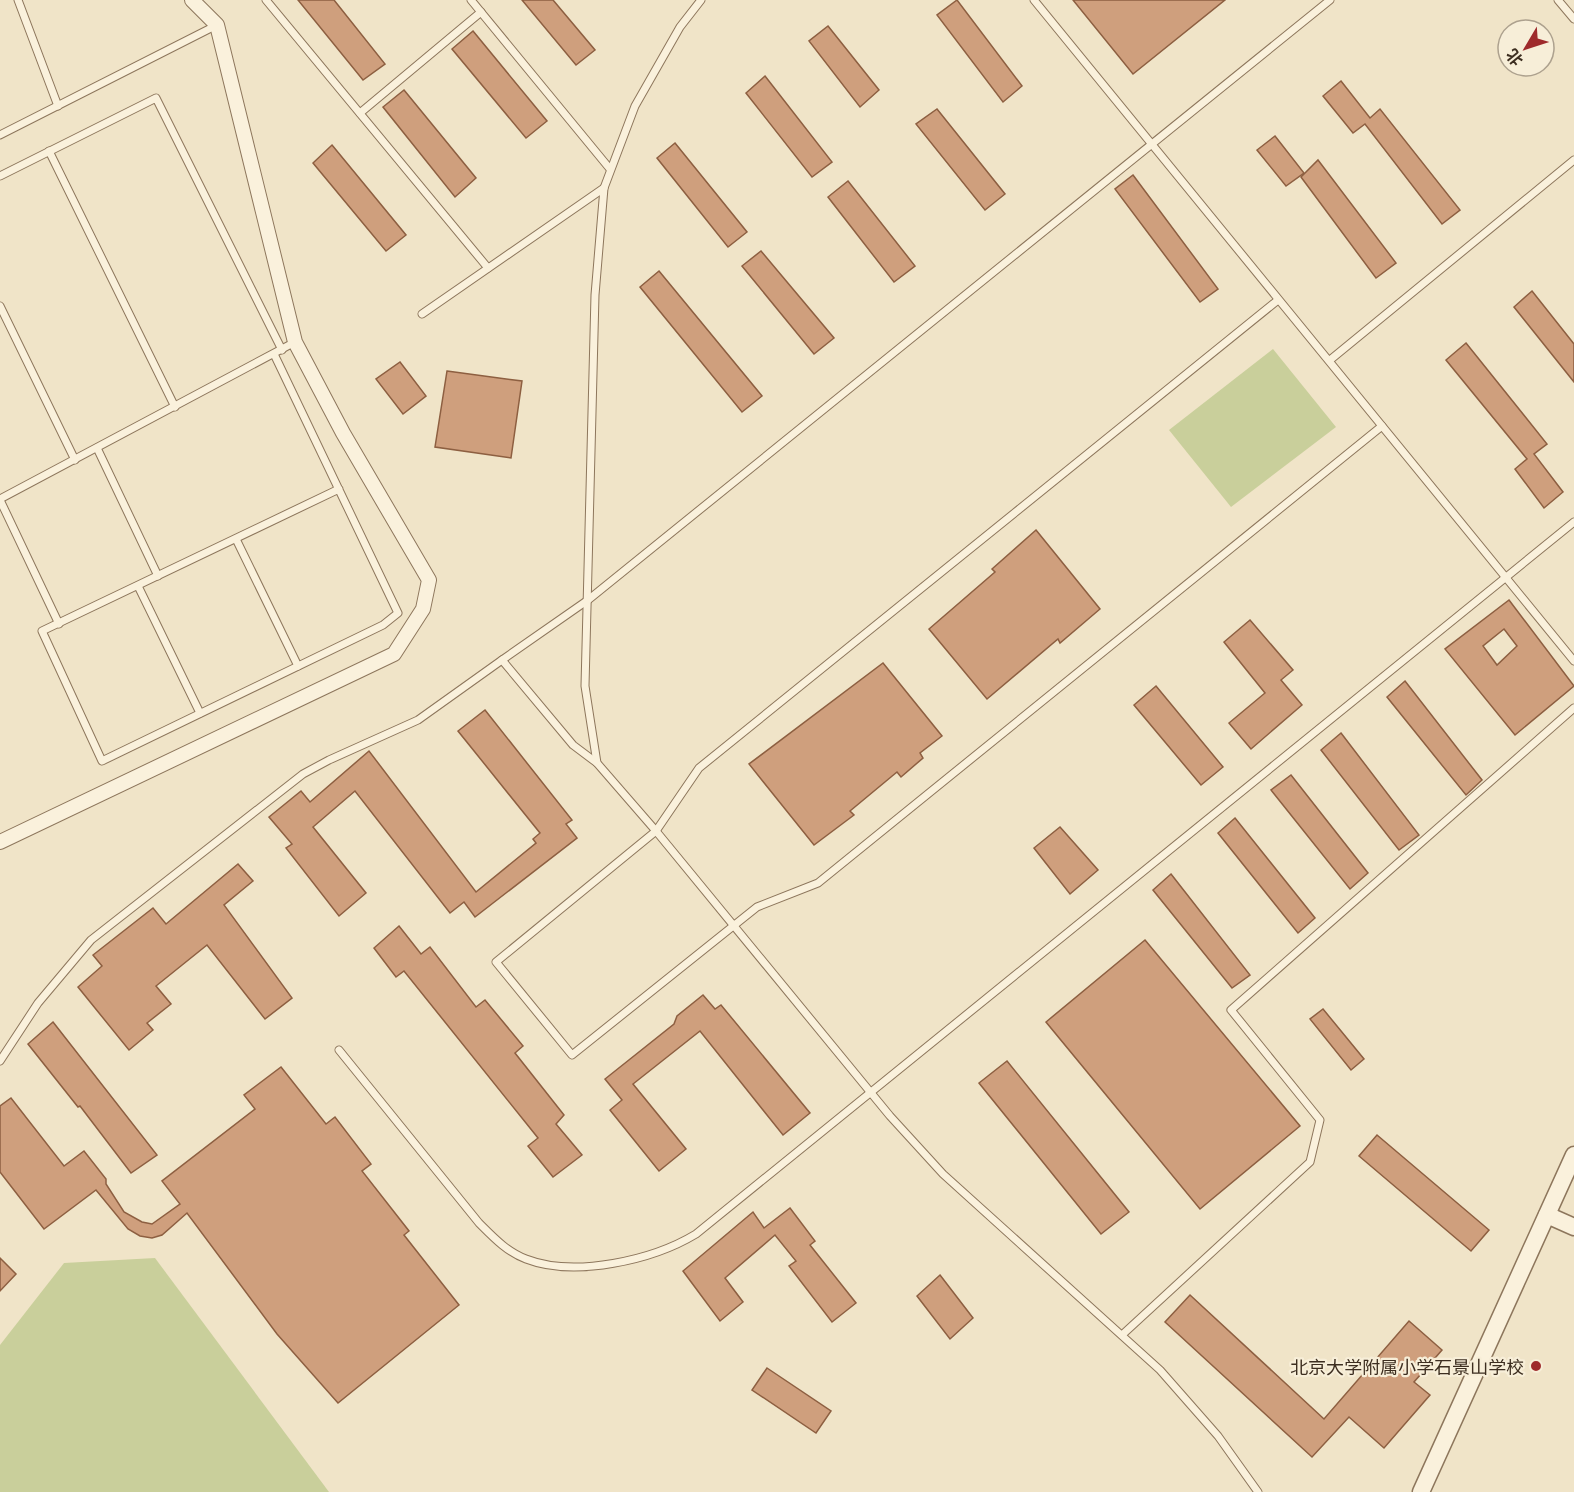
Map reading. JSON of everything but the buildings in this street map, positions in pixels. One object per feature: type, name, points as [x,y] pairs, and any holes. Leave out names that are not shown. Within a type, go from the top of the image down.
[{"type":"street","points":[[0,842],[394,654],[423,609],[429,580],[343,433],[295,342],[217,25],[192,0]]},
{"type":"street","points":[[1421,1492],[1574,1155]]},
{"type":"street","points":[[1547,1215],[1574,1227]]},
{"type":"lane","points":[[18,0],[57,106]]},
{"type":"lane","points":[[267,0],[488,268]]},
{"type":"lane","points":[[471,0],[610,169]]},
{"type":"lane","points":[[597,763],[585,686],[595,295],[604,188],[635,106],[680,27],[701,0]]},
{"type":"lane","points":[[1034,0],[1574,661]]},
{"type":"lane","points":[[0,1061],[38,1003],[91,940],[303,774],[418,720],[588,600],[1330,0]]},
{"type":"lane","points":[[1558,0],[1574,19]]},
{"type":"lane","points":[[360,113],[481,12]]},
{"type":"lane","points":[[0,135],[217,25]]},
{"type":"lane","points":[[0,176],[156,98],[282,350]]},
{"type":"lane","points":[[49,151],[175,408]]},
{"type":"lane","points":[[1330,360],[1574,160]]},
{"type":"lane","points":[[422,314],[604,188]]},
{"type":"lane","points":[[1278,300],[699,768],[656,831],[496,962],[572,1056],[757,907],[818,883],[1382,426]]},
{"type":"lane","points":[[0,306],[75,460]]},
{"type":"lane","points":[[59,624],[0,499],[175,408],[295,342]]},
{"type":"lane","points":[[274,354],[339,489],[398,613],[383,625],[102,761],[42,632],[339,489]]},
{"type":"lane","points":[[97,448],[158,576]]},
{"type":"lane","points":[[339,1050],[478,1223],[505,1248],[526,1260],[588,1266],[640,1258],[677,1246],[696,1234],[871,1094],[1574,522]]},
{"type":"lane","points":[[236,539],[298,666]]},
{"type":"lane","points":[[138,586],[200,713]]},
{"type":"lane","points":[[502,660],[573,745],[597,763],[656,831],[871,1094],[943,1174],[1160,1370],[1198,1413],[1257,1492]]},
{"type":"lane","points":[[1122,1335],[1310,1162],[1320,1120],[1231,1010],[1574,708]]},
{"type":"green space","points":[[1273,349],[1336,427],[1231,507],[1169,430]]},
{"type":"green space","points":[[155,1258],[329,1492],[0,1492],[0,1345],[64,1263]]},
{"type":"place","name":"北京大学附属小学石景山学校","points":[[1536,1366]]}]
